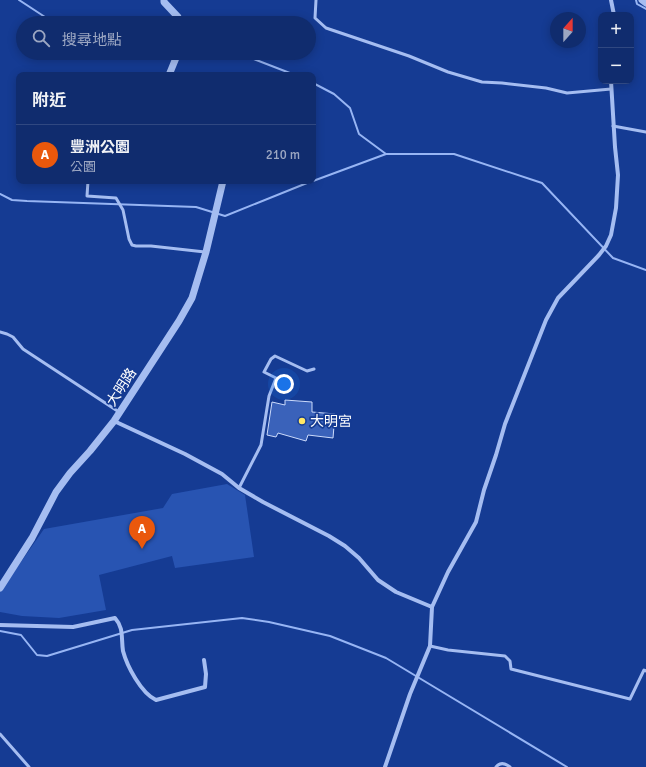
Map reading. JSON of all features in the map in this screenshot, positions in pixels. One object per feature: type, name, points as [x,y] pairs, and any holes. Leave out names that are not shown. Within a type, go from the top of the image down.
[{"type":"street","points":[[164,0],[164,2],[177,16]]},
{"type":"street","points":[[611,0],[613,12]]},
{"type":"street","points":[[642,0],[646,3]]},
{"type":"street","points":[[170,72],[175,60]]},
{"type":"street","points":[[385,767],[410,694],[430,646],[432,607],[448,572],[476,522],[484,490],[512,404],[546,320],[558,298],[599,255],[608,241],[616,208],[618,175],[613,126],[611,84]]},
{"type":"street","name":"大明路","points":[[0,588],[32,538],[56,492],[114,421],[192,298],[206,252],[222,184]]},
{"type":"street","points":[[114,421],[185,454],[222,474],[238,488],[262,502],[337,540],[360,558],[378,580],[396,592],[432,607]]},
{"type":"street","points":[[0,625],[73,627],[115,618],[123,636],[123,649],[127,661],[141,687],[151,698],[156,700],[205,687],[206,674],[204,660]]},
{"type":"lane","points":[[315,16],[316,0]]},
{"type":"lane","points":[[316,19],[326,28],[475,81],[487,83],[502,82],[546,88],[567,93],[611,89]]},
{"type":"lane","points":[[613,126],[646,132]]},
{"type":"lane","points":[[88,184],[87,196],[116,198],[123,210],[129,239],[132,245],[206,252]]},
{"type":"lane","points":[[0,332],[11,335],[23,349],[119,412]]},
{"type":"lane","points":[[238,488],[261,445],[269,396],[276,378],[264,372],[271,359],[275,356],[307,371],[314,369]]},
{"type":"lane","points":[[430,646],[448,650],[505,656],[510,661],[510,669],[630,698],[644,670],[646,670]]},
{"type":"lane","points":[[0,734],[29,767]]},
{"type":"lane","points":[[496,767],[501,764],[506,764],[510,767]]},
{"type":"shaded area","points":[[227,484],[245,495],[254,557],[175,568],[172,556],[99,575],[106,610],[59,618],[22,616],[0,612],[0,592],[44,529],[163,508],[172,494]]},
{"type":"building","name":"大明宮","points":[[285,400],[312,402],[312,412],[335,414],[333,438],[308,435],[306,441],[278,433],[276,437],[267,435],[272,402],[285,405]]},
{"type":"waterway","points":[[19,0],[43,16]]},
{"type":"waterway","points":[[636,0],[637,4],[646,9]]},
{"type":"waterway","points":[[256,60],[287,72]]},
{"type":"waterway","points":[[316,85],[334,94],[350,108],[359,134],[386,154],[454,154],[542,183],[613,258],[646,270]]},
{"type":"waterway","points":[[316,180],[386,154]]},
{"type":"waterway","points":[[0,194],[12,200],[27,201],[196,207],[225,216],[305,184]]},
{"type":"waterway","points":[[0,631],[21,635],[37,655],[47,656],[132,630],[242,618],[269,622],[330,636],[386,658],[567,767]]},
{"type":"place","name":"大明宮","points":[[302,421]]},
{"type":"place","name":"豐洲公園","points":[[142,549]]}]
